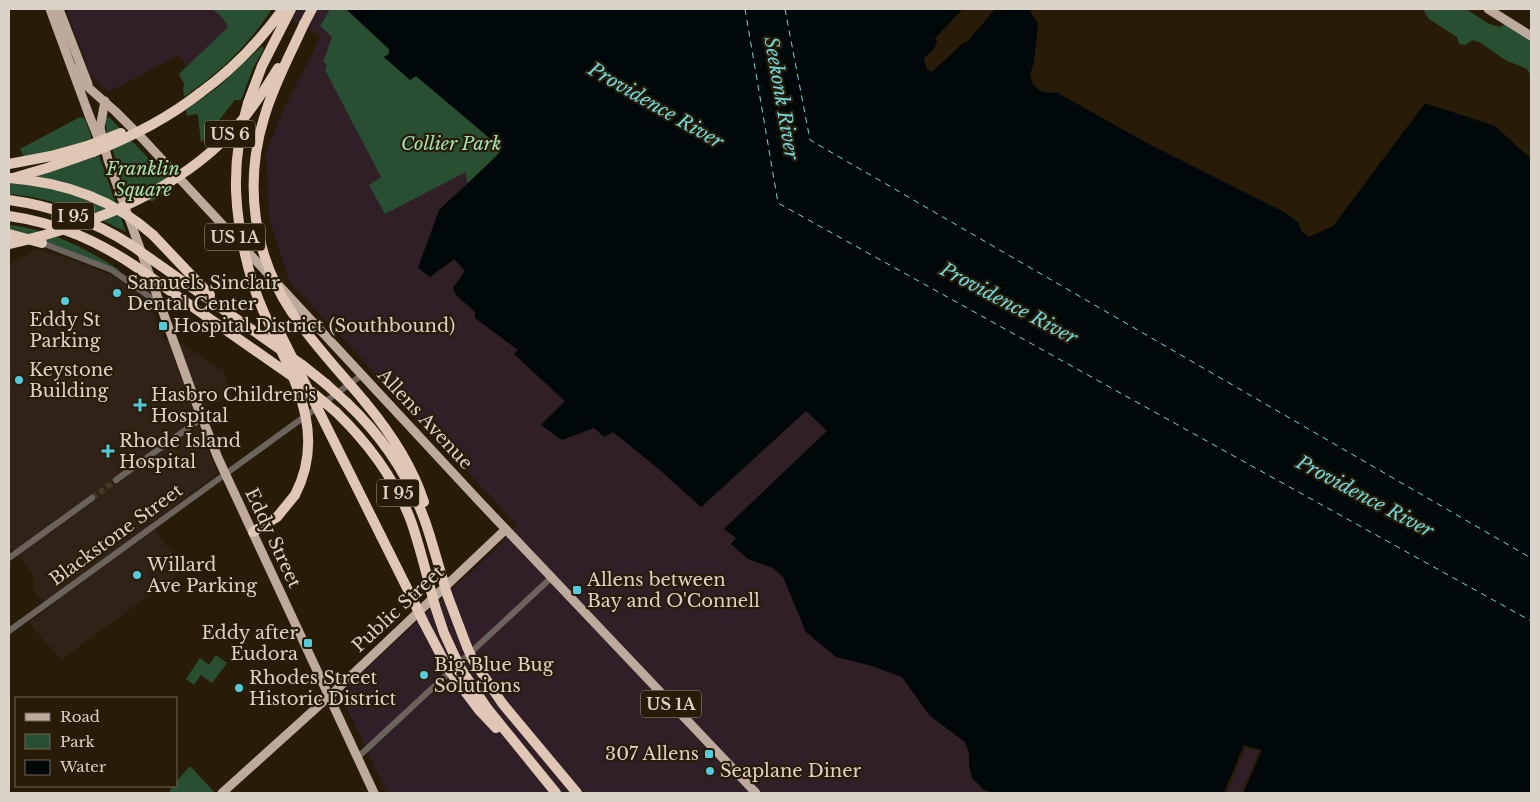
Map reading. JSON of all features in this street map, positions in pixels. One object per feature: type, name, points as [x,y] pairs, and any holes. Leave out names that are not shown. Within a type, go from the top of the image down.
[{"type":"highway","points":[[312,9],[270,100],[259,136],[253,184],[256,222],[266,260],[286,303],[302,327],[390,435],[415,479],[425,507],[432,542]]},
{"type":"highway","points":[[252,532],[277,517],[295,495],[308,459],[309,437],[307,417],[301,398],[260,304],[249,269],[240,232],[235,185],[238,144],[248,103],[286,11]]},
{"type":"highway","name":"US 6","points":[[9,178],[48,168],[91,148],[154,124],[178,110],[238,61],[286,11]]},
{"type":"highway","name":"US 6","points":[[9,244],[58,231],[112,211],[163,186],[195,164],[224,139],[250,111],[267,87],[304,24]]},
{"type":"highway","points":[[9,164],[91,148]]},
{"type":"highway","points":[[9,178],[57,185],[90,195],[123,212],[153,235],[225,310]]},
{"type":"highway","name":"I 95","points":[[9,200],[72,215],[99,227],[131,245],[301,364],[348,403],[376,435],[398,466],[417,501],[466,648],[473,660],[499,698],[577,793]]},
{"type":"highway","name":"I 95","points":[[9,216],[72,232],[109,249],[312,392],[336,412],[371,450],[395,488],[414,532],[435,606],[444,633],[456,659],[458,673],[556,793]]},
{"type":"highway","points":[[9,234],[42,243]]},
{"type":"highway","points":[[249,269],[423,620],[448,667],[458,673]]},
{"type":"main road","name":"Eddy Street","points":[[50,9],[93,126],[105,151],[202,418],[252,532],[374,793]]},
{"type":"main road","name":"US 1A","points":[[59,9],[85,78],[92,90]]},
{"type":"main road","points":[[1488,9],[1531,36]]},
{"type":"main road","name":"Allens Avenue","points":[[71,66],[78,77],[105,101],[205,205],[506,529],[756,793]]},
{"type":"main road","name":"Eddy Street","points":[[105,101],[100,128],[105,151]]},
{"type":"main road","name":"Public Street","points":[[222,793],[328,697],[506,529]]},
{"type":"street","points":[[42,243],[112,270],[160,304]]},
{"type":"street","name":"Blackstone Street","points":[[9,631],[362,375]]},
{"type":"street","points":[[116,480],[202,418]]},
{"type":"street","points":[[9,558],[92,498]]},
{"type":"street","points":[[358,758],[552,577]]},
{"type":"shaded area","points":[[66,9],[212,9],[222,17],[228,27],[189,65],[186,66],[179,55],[108,92],[90,74]]},
{"type":"shaded area","points":[[272,9],[330,9],[320,26],[332,37],[327,64],[423,152],[385,214],[466,171],[467,184],[439,210],[430,277],[455,259],[465,271],[453,288],[456,295],[475,312],[475,318],[518,350],[514,354],[565,402],[541,424],[562,440],[594,428],[613,432],[660,470],[701,507],[806,411],[828,430],[724,529],[736,538],[748,559],[773,568],[783,577],[806,632],[873,666],[902,677],[930,716],[965,741],[969,752],[969,765],[984,790],[996,793],[387,793],[340,693],[501,544],[517,525],[289,281],[269,218],[266,152],[285,107],[321,36]]},
{"type":"shaded area","name":"Rhode Island Hospital","points":[[38,249],[111,275],[149,299],[163,339],[182,343],[224,371],[232,397],[192,412],[218,473],[151,524],[184,570],[61,660],[29,623],[47,609],[34,591],[33,575],[13,548],[9,551],[9,264]]},
{"type":"shaded area","points":[[1244,745],[1262,750],[1243,793],[1224,793]]},
{"type":"green space","points":[[212,9],[272,9],[263,23],[233,58],[184,97],[183,87],[185,86],[179,74],[228,27],[222,17]]},
{"type":"green space","name":"Collier Park","points":[[330,9],[346,9],[389,49],[389,54],[384,57],[410,79],[416,76],[495,143],[499,143],[501,151],[467,184],[466,172],[385,214],[369,185],[381,177],[325,70],[327,64],[323,62],[332,37],[320,26]]},
{"type":"green space","points":[[1423,9],[1466,9],[1489,24],[1500,27],[1508,22],[1531,37],[1531,76],[1527,69],[1505,60],[1481,43],[1473,40],[1465,45],[1459,44],[1457,37],[1429,19]]},
{"type":"green space","points":[[262,46],[264,49],[253,68],[241,100],[235,100],[201,143],[198,115],[187,116],[186,110],[218,87]]},
{"type":"green space","points":[[80,117],[85,119],[92,139],[24,157],[20,149]]},
{"type":"green space","name":"Franklin Square","points":[[109,117],[173,184],[153,201],[128,199],[106,129],[106,118]]},
{"type":"green space","points":[[99,156],[126,232],[69,207],[40,199],[9,194],[9,183]]},
{"type":"green space","points":[[9,225],[39,231],[67,241],[121,271],[59,247],[9,232]]},
{"type":"green space","points":[[216,655],[227,663],[212,683],[201,675],[194,685],[186,679],[200,658],[209,665]]},
{"type":"green space","points":[[190,766],[215,793],[171,793],[169,791],[172,787],[178,787],[178,780]]},
{"type":"water","points":[[346,9],[963,9],[935,38],[937,41],[934,49],[924,58],[927,70],[932,72],[963,43],[968,41],[995,9],[1029,9],[1038,24],[1034,62],[1030,75],[1033,85],[1042,92],[1058,93],[1145,142],[1284,212],[1298,222],[1302,232],[1309,237],[1333,226],[1425,103],[1495,126],[1531,159],[1531,793],[1243,793],[1262,750],[1244,746],[1224,793],[996,793],[984,790],[972,778],[969,752],[965,742],[930,716],[902,677],[872,666],[836,657],[806,632],[783,577],[773,568],[748,559],[731,544],[736,538],[724,529],[827,431],[806,411],[701,507],[660,470],[613,432],[604,437],[594,428],[562,440],[541,425],[565,401],[514,354],[518,350],[475,318],[475,312],[456,295],[453,288],[465,271],[454,259],[430,277],[418,268],[439,210],[497,156],[501,150],[499,143],[496,143],[416,76],[410,80],[384,57],[389,54],[389,49]]},
{"type":"pier","points":[[1244,745],[1262,750],[1243,793],[1241,793],[1259,751],[1245,748],[1227,793],[1224,793]]},
{"type":"ferry route","points":[[745,9],[778,203],[1531,621]]},
{"type":"ferry route","points":[[785,9],[810,140],[1531,558]]},
{"type":"tunnel","points":[[92,498],[116,480]]},
{"type":"place","name":"Samuels Sinclair Dental Center","points":[[117,293]]},
{"type":"place","name":"Eddy St Parking","points":[[65,301]]},
{"type":"place","name":"Hospital District (Southbound)","points":[[163,326]]},
{"type":"place","name":"Keystone Building","points":[[19,380]]},
{"type":"place","name":"Hasbro Children's Hospital","points":[[140,405]]},
{"type":"place","name":"Rhode Island Hospital","points":[[108,451]]},
{"type":"place","name":"Willard Ave Parking","points":[[137,575]]},
{"type":"place","name":"Allens between Bay and O'Connell","points":[[577,590]]},
{"type":"place","name":"Eddy after Eudora","points":[[308,643]]},
{"type":"place","name":"Big Blue Bug Solutions","points":[[424,675]]},
{"type":"place","name":"Rhodes Street Historic District","points":[[239,688]]},
{"type":"place","name":"307 Allens","points":[[709,754]]},
{"type":"place","name":"Seaplane Diner","points":[[710,771]]},
{"type":"water label","name":"Seekonk River","points":[[782,98]]},
{"type":"water label","name":"Providence River","points":[[656,105]]},
{"type":"water label","name":"Providence River","points":[[1009,303]]},
{"type":"water label","name":"Providence River","points":[[1365,496]]}]
